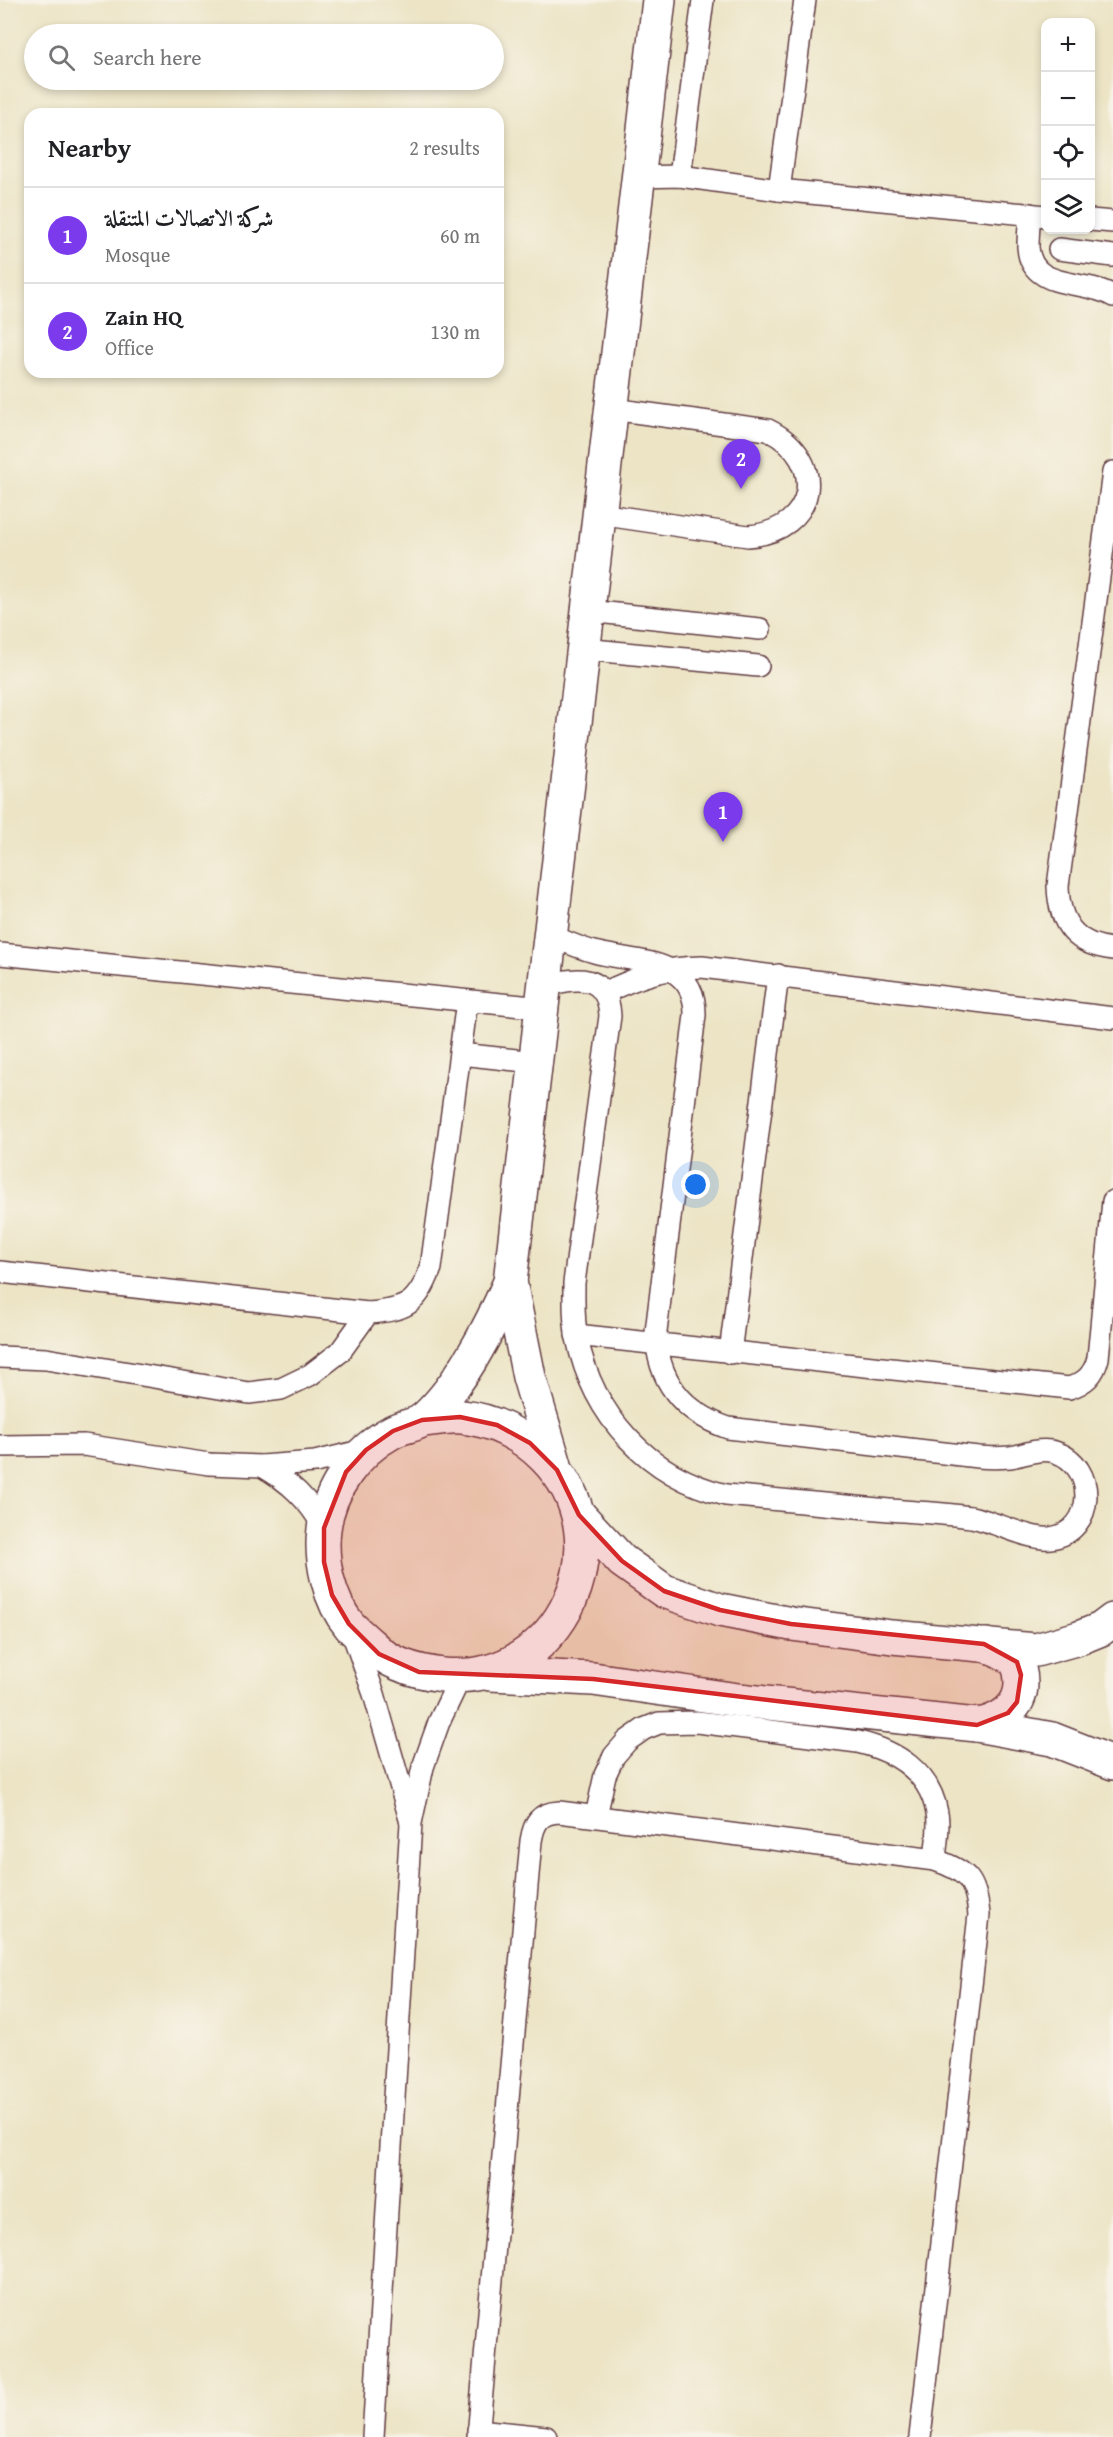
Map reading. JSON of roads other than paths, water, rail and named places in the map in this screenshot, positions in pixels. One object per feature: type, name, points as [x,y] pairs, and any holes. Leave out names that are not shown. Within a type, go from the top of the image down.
[{"type":"street","points":[[557,1470],[529,1377],[510,1282],[659,0]]},
{"type":"street","points":[[422,1420],[458,1378],[473,1355],[510,1282]]},
{"type":"street","points":[[472,1675],[515,1661],[543,1641],[564,1614],[578,1583],[583,1549],[579,1515],[570,1491],[557,1470],[530,1443],[497,1425],[460,1417],[422,1420],[393,1431],[366,1450],[346,1472],[332,1499],[324,1528],[324,1562],[332,1594],[349,1624],[379,1654],[419,1672],[472,1675],[593,1679],[780,1718],[977,1725],[1052,1739],[1113,1763]]},
{"type":"street","points":[[579,1515],[622,1561],[664,1591],[720,1610],[791,1624],[892,1637],[1036,1650],[1079,1638],[1101,1629],[1113,1620]]},
{"type":"street","points":[[977,1725],[996,1720],[1008,1713],[1017,1702],[1021,1689],[1021,1675],[1017,1662],[1007,1654],[984,1644]]},
{"type":"lane","points":[[680,176],[703,0]]},
{"type":"lane","points":[[779,190],[805,0]]},
{"type":"lane","points":[[638,177],[680,176],[779,190],[1038,215],[1029,254],[1038,271],[1054,281],[1095,287],[1113,296]]},
{"type":"lane","points":[[1095,220],[1113,222]]},
{"type":"lane","points":[[1059,249],[1113,256]]},
{"type":"lane","points":[[599,514],[748,536],[766,534],[782,528],[795,516],[804,501],[807,483],[805,466],[797,450],[784,438],[768,430],[612,409]]},
{"type":"lane","points":[[1113,472],[1058,886],[1063,918],[1072,931],[1092,944],[1113,949]]},
{"type":"lane","points":[[588,610],[760,629]]},
{"type":"lane","points":[[583,649],[758,666]]},
{"type":"lane","points":[[550,935],[599,953],[669,968],[718,968],[1113,1018]]},
{"type":"lane","points":[[0,954],[467,1001],[543,997],[573,978],[596,985],[610,1004],[610,1016],[574,1283],[576,1335],[591,1384],[618,1428],[656,1464],[678,1478],[701,1489],[726,1495],[969,1517],[1051,1538],[1065,1532],[1076,1523],[1084,1510],[1085,1481],[1078,1468],[1067,1458],[1053,1451],[1038,1451],[1008,1457],[978,1457],[728,1428],[697,1414],[673,1391],[659,1360],[656,1344],[657,1319],[695,1004],[687,983],[669,968]]},
{"type":"lane","points":[[604,993],[636,978],[669,968]]},
{"type":"lane","points":[[730,1353],[778,975]]},
{"type":"lane","points":[[0,1272],[368,1313],[396,1311],[412,1301],[424,1287],[431,1268],[467,1001]]},
{"type":"lane","points":[[460,1054],[535,1062]]},
{"type":"lane","points":[[576,1335],[1060,1387],[1077,1385],[1092,1375],[1098,1358],[1113,1201]]},
{"type":"lane","points":[[0,1357],[46,1359],[249,1393],[282,1389],[310,1375],[340,1352],[368,1313]]},
{"type":"lane","points":[[0,1446],[84,1445],[209,1464],[262,1466],[315,1462],[366,1450]]},
{"type":"lane","points":[[262,1466],[282,1477],[299,1492],[314,1509],[324,1528]]},
{"type":"lane","points":[[349,1624],[374,1694],[411,1823]]},
{"type":"lane","points":[[373,2437],[411,1823],[423,1767],[439,1722],[472,1675]]},
{"type":"lane","points":[[596,1816],[605,1775],[614,1756],[627,1740],[644,1729],[659,1723],[677,1721],[780,1718],[879,1747],[898,1755],[912,1767],[924,1780],[933,1797],[938,1815],[935,1860]]},
{"type":"lane","points":[[546,2437],[478,2433],[533,1830],[538,1818],[547,1812],[596,1816],[935,1860],[956,1867],[971,1881],[978,1896],[979,1915],[920,2437]]},
{"type":"place","name":"Zain HQ","points":[[741,489]]},
{"type":"place","name":"شركة الاتصالات المتنقلة","points":[[723,842]]}]
